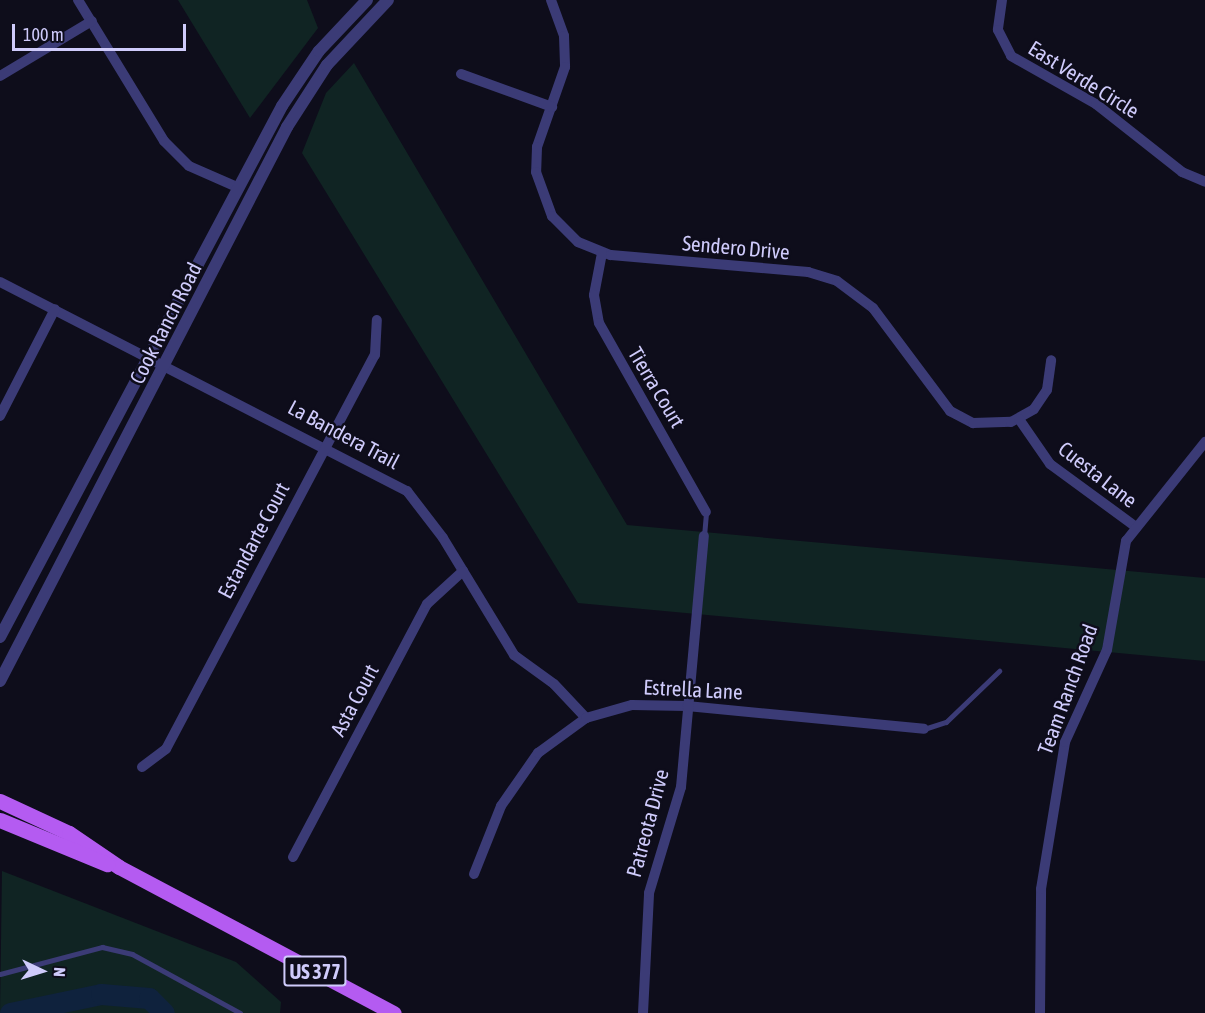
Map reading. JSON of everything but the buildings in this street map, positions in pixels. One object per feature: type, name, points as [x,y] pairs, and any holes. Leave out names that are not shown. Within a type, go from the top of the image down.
[{"type":"main road","name":"US 377","points":[[0,801],[69,833],[119,867],[394,1013]]},
{"type":"main road","name":"US 377","points":[[0,820],[79,857],[119,867]]},
{"type":"street","points":[[78,0],[164,141],[189,166],[237,187]]},
{"type":"street","name":"Cook Ranch Road","points":[[0,637],[146,353],[296,84],[367,0]]},
{"type":"street","name":"Cook Ranch Road","points":[[0,681],[297,109],[337,53],[388,0]]},
{"type":"street","name":"Sendero Drive","points":[[551,0],[562,27],[566,57],[537,147],[542,198],[564,230],[602,254],[808,272],[837,281],[873,308],[950,411],[981,424],[1019,419]]},
{"type":"street","name":"East Verde Circle","points":[[1002,0],[998,22],[1003,48],[1030,71],[1096,104],[1182,172],[1205,182]]},
{"type":"street","points":[[0,76],[92,21]]},
{"type":"street","points":[[461,74],[552,106]]},
{"type":"street","name":"Tierra Court","points":[[602,254],[594,295],[599,323],[706,512]]},
{"type":"street","name":"La Bandera Trail","points":[[0,282],[146,353],[325,445],[407,491],[463,571],[514,655],[554,684],[586,718]]},
{"type":"street","points":[[0,416],[55,309]]},
{"type":"street","name":"Estandarte Court","points":[[142,766],[166,749],[325,445],[375,355],[377,320]]},
{"type":"street","points":[[1019,419],[1044,398],[1051,360]]},
{"type":"street","name":"Cuesta Lane","points":[[1019,419],[1058,472],[1136,527]]},
{"type":"street","name":"Team Ranch Road","points":[[1040,1013],[1046,846],[1065,742],[1099,671],[1111,628],[1119,561],[1136,527],[1205,442]]},
{"type":"street","name":"Patreota Drive","points":[[643,1013],[650,881],[678,798],[704,536]]},
{"type":"street","name":"Asta Court","points":[[293,857],[427,604],[463,571]]},
{"type":"street","name":"Estrella Lane","points":[[474,874],[501,806],[538,753],[586,718],[632,705],[687,706],[924,729]]},
{"type":"lane","name":"Tierra Court","points":[[704,536],[706,512]]},
{"type":"lane","points":[[924,729],[946,722],[999,671]]},
{"type":"lane","points":[[0,974],[102,947],[132,954],[240,1013]]},
{"type":"green space","points":[[178,0],[307,0],[318,28],[250,118]]},
{"type":"green space","points":[[354,63],[627,525],[1205,578],[1205,661],[578,603],[302,153],[326,93]]},
{"type":"green space","points":[[2,871],[236,962],[281,1002],[280,1013],[0,1013]]},
{"type":"waterway","points":[[10,1013],[101,994],[149,998],[164,1013]]}]
